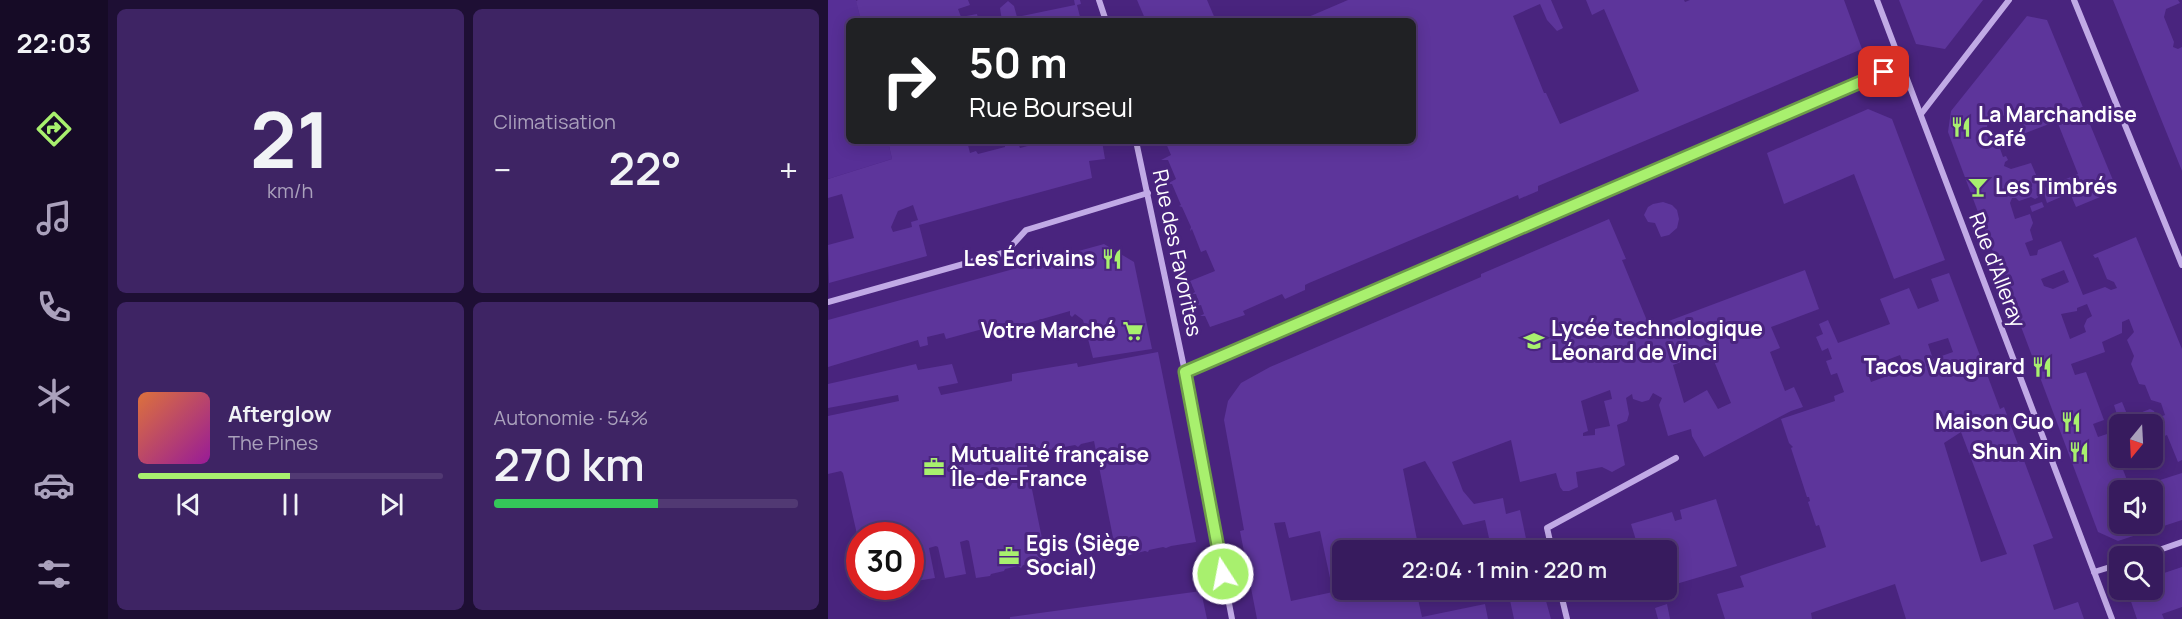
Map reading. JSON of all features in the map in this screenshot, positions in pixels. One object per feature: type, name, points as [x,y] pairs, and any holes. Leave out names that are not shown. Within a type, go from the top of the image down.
[{"type":"street","points":[[1099,0],[1105,18]]},
{"type":"street","name":"Rue d'Alleray","points":[[1877,0],[2112,619]]},
{"type":"street","points":[[1921,114],[2009,0]]},
{"type":"street","points":[[2074,0],[2182,265]]},
{"type":"street","name":"Rue des Favorites","points":[[1137,144],[1185,372],[1232,619]]},
{"type":"street","points":[[828,302],[1006,252],[1026,230],[1148,193]]},
{"type":"street","points":[[1550,540],[1547,528],[1676,458]]},
{"type":"street","points":[[2163,549],[2182,542]]},
{"type":"street","points":[[2094,572],[2109,567]]},
{"type":"street","points":[[1562,600],[1567,619]]},
{"type":"lane","points":[[1185,372],[1902,64]]},
{"type":"shaded area","points":[[828,0],[856,0],[860,18],[846,18],[846,144],[889,144],[892,159],[828,179]]},
{"type":"building","points":[[968,0],[970,5],[958,9],[961,17],[977,14],[978,18],[860,18],[856,1]]},
{"type":"building","points":[[1074,0],[1080,0],[1081,4],[1077,5],[1080,18],[1002,18],[1000,8],[1008,1],[1014,6],[1017,17],[1075,5]]},
{"type":"building","points":[[1137,0],[1207,0],[1215,18],[1145,18]]},
{"type":"building","points":[[1348,0],[1551,0],[1563,28],[1557,31],[1547,20],[1540,4],[1513,16],[1544,93],[1560,124],[1639,91],[1604,9],[1592,15],[1586,0],[1684,0],[1685,2],[1690,0],[1844,0],[1862,49],[1538,186],[1538,191],[1519,199],[1518,195],[1309,283],[1305,285],[1305,290],[1285,299],[1282,294],[1243,311],[1245,315],[1210,327],[1205,316],[1200,316],[1204,314],[1201,305],[1195,306],[1199,303],[1196,294],[1192,294],[1195,292],[1190,281],[1215,271],[1206,250],[1201,252],[1192,229],[1190,231],[1191,227],[1182,207],[1179,206],[1181,205],[1172,184],[1167,184],[1176,179],[1168,160],[1161,160],[1171,155],[1166,144],[1416,144],[1416,18],[1306,18]]},
{"type":"building","points":[[1899,0],[1983,0],[1945,49],[1916,44]]},
{"type":"building","points":[[2113,0],[2178,0],[2180,3],[2166,9],[2164,17],[2174,42],[2173,47],[2178,49],[2182,47],[2182,171]]},
{"type":"building","points":[[2027,16],[2047,20],[2117,190],[2076,207],[2070,193],[2047,203],[2044,194],[2035,199],[2031,197],[2019,201],[2012,198],[2010,203],[2015,219],[2030,214],[2033,223],[2030,230],[2033,240],[2025,243],[2030,256],[2037,255],[2038,250],[2061,241],[2083,295],[2105,287],[2111,290],[2117,288],[2114,282],[2107,279],[2098,257],[2095,258],[2093,255],[2136,237],[2182,349],[2182,460],[2178,462],[2167,435],[2163,437],[2163,416],[2165,415],[2161,403],[2151,400],[2145,385],[2139,384],[2131,364],[2134,356],[2127,340],[2134,332],[2129,319],[2122,322],[2122,333],[2102,342],[2105,352],[2071,364],[2075,375],[2086,372],[2104,420],[2093,424],[2098,437],[2107,434],[2109,431],[2109,468],[2122,468],[2127,480],[2109,480],[2109,534],[2139,534],[2118,541],[2098,532],[1948,132],[1951,111]],"holes":[[[2014,112],[2023,134],[2057,121],[2078,174],[2042,189],[2031,163],[2011,169],[2004,166],[2008,160],[2006,156],[2003,157],[1997,140],[1987,127],[1988,121]],[[2064,270],[2069,282],[2053,289],[2044,286],[2041,279]],[[2087,304],[2092,316],[2087,319],[2084,326],[2086,332],[2070,339],[2061,314],[2077,311],[2077,308]]]},
{"type":"building","points":[[1868,109],[1892,119],[1945,260],[1894,279],[1854,174],[1784,204],[1767,153]]},
{"type":"building","points":[[889,144],[968,144],[970,153],[976,151],[978,154],[1005,147],[1005,144],[1018,144],[1020,148],[1035,144],[1102,144],[1105,159],[1089,161],[1092,178],[919,225],[927,256],[829,283],[828,245],[854,238],[842,194],[828,198],[828,179],[892,159]],"holes":[[[913,205],[918,220],[911,222],[912,227],[893,232],[891,227],[898,211]]]},
{"type":"building","points":[[1663,202],[1672,205],[1677,210],[1679,219],[1677,228],[1669,235],[1661,237],[1655,223],[1648,222],[1644,215],[1648,207]]},
{"type":"building","points":[[2042,202],[2044,207],[2032,212],[2030,206]]},
{"type":"building","name":"Lycée technologique Léonard de Vinci","points":[[1609,219],[1626,259],[1622,260],[1650,328],[1805,270],[1819,309],[1771,327],[1780,348],[1770,352],[1785,391],[1794,387],[1803,407],[1791,411],[1704,457],[1692,436],[1691,429],[1668,436],[1659,405],[1662,398],[1653,393],[1649,400],[1642,402],[1633,399],[1632,394],[1626,398],[1629,414],[1627,421],[1617,425],[1625,465],[1612,472],[1602,467],[1576,472],[1578,487],[1569,491],[1563,491],[1560,487],[1556,473],[1520,482],[1511,440],[1452,462],[1463,491],[1474,504],[1503,498],[1506,514],[1520,510],[1526,540],[1489,540],[1485,520],[1463,525],[1425,461],[1403,469],[1417,540],[1332,540],[1332,587],[1320,531],[1289,538],[1285,522],[1274,523],[1291,601],[1332,592],[1332,600],[1341,601],[1418,600],[1422,617],[1485,604],[1488,619],[1257,619],[1240,531],[1244,530],[1224,420],[1228,401],[1241,383],[1270,367],[1481,277],[1481,274]],"holes":[[[1710,351],[1731,403],[1718,409],[1707,390],[1684,403],[1673,365]],[[1610,390],[1612,399],[1604,401],[1610,426],[1595,429],[1595,435],[1583,436],[1583,433],[1588,431],[1581,401]]]},
{"type":"building","points":[[1104,244],[1134,262],[1152,349],[1093,358],[1083,320],[1075,314],[1072,317],[1070,311],[1014,327],[1012,321],[946,339],[944,333],[927,337],[928,345],[920,347],[918,340],[828,367],[828,320]]},
{"type":"building","points":[[1949,273],[2000,409],[2004,407],[2053,538],[2033,545],[2054,610],[2078,602],[2084,619],[1906,619],[1895,584],[1811,613],[1812,619],[1725,619],[1717,594],[1744,587],[1740,576],[1826,547],[1819,525],[1816,526],[1808,502],[1809,497],[1807,497],[1791,448],[1793,447],[1789,443],[1781,419],[1835,401],[1834,396],[1844,392],[1837,373],[1831,375],[1826,361],[1832,359],[1828,348],[1822,351],[1816,337],[1823,334],[1819,324],[1828,320],[1838,343],[1890,324],[1880,299],[1909,288],[1918,309],[1939,301],[1931,279]],"holes":[[[1948,338],[1953,352],[1933,359],[1928,344]],[[1900,355],[1906,369],[1871,382],[1866,368]],[[1961,432],[2007,554],[1981,562],[1944,443]]]},
{"type":"building","name":"Mutualité française Île-de-France","points":[[1158,352],[1196,542],[1117,558],[1094,441],[1078,447],[1075,445],[1025,455],[1047,563],[1044,561],[1023,565],[1021,568],[1018,566],[990,576],[976,578],[967,540],[960,542],[966,574],[945,578],[936,546],[929,548],[935,578],[924,580],[924,522],[854,522],[843,473],[841,471],[828,474],[828,416],[899,401],[898,395],[828,408],[828,384],[916,364],[918,370],[952,364],[958,383],[938,387],[941,395],[1012,381],[1012,374],[1077,363],[1078,367]]},
{"type":"building","points":[[2122,402],[2127,414],[2117,414],[2114,405]]},
{"type":"building","points":[[2150,409],[2155,414],[2137,414]]},
{"type":"building","points":[[2182,473],[2182,520],[2163,526],[2163,480],[2160,480]]},
{"type":"building","points":[[1716,499],[1737,566],[1677,584],[1677,540],[1636,540],[1631,524],[1672,512],[1675,521],[1682,519],[1680,510]]},
{"type":"building","points":[[2182,567],[2182,607],[2162,614],[2164,619],[2137,619],[2130,600],[2163,600],[2163,573]]},
{"type":"building","points":[[1201,591],[1207,619],[1010,619],[1010,617]]},
{"type":"building","points":[[1510,600],[1546,600],[1551,619],[1514,619]]},
{"type":"building","points":[[1667,604],[1670,619],[1658,619],[1655,608]]},
{"type":"place","name":"La Marchandise Café","points":[[1961,127]]},
{"type":"place","name":"Les Timbrés","points":[[1978,187]]},
{"type":"place","name":"Les Écrivains","points":[[1112,259]]},
{"type":"place","name":"Votre Marché","points":[[1133,331]]},
{"type":"place","name":"Lycée technologique Léonard de Vinci","points":[[1534,341]]},
{"type":"place","name":"Tacos Vaugirard","points":[[2042,367]]},
{"type":"place","name":"Maison Guo","points":[[2071,422]]},
{"type":"place","name":"Shun Xin","points":[[2079,452]]},
{"type":"place","name":"Mutualité française Île-de-France","points":[[934,467]]},
{"type":"place","name":"Egis (Siège Social)","points":[[1009,556]]},
{"type":"route","points":[[1223,574],[1185,372],[1884,72]]}]
